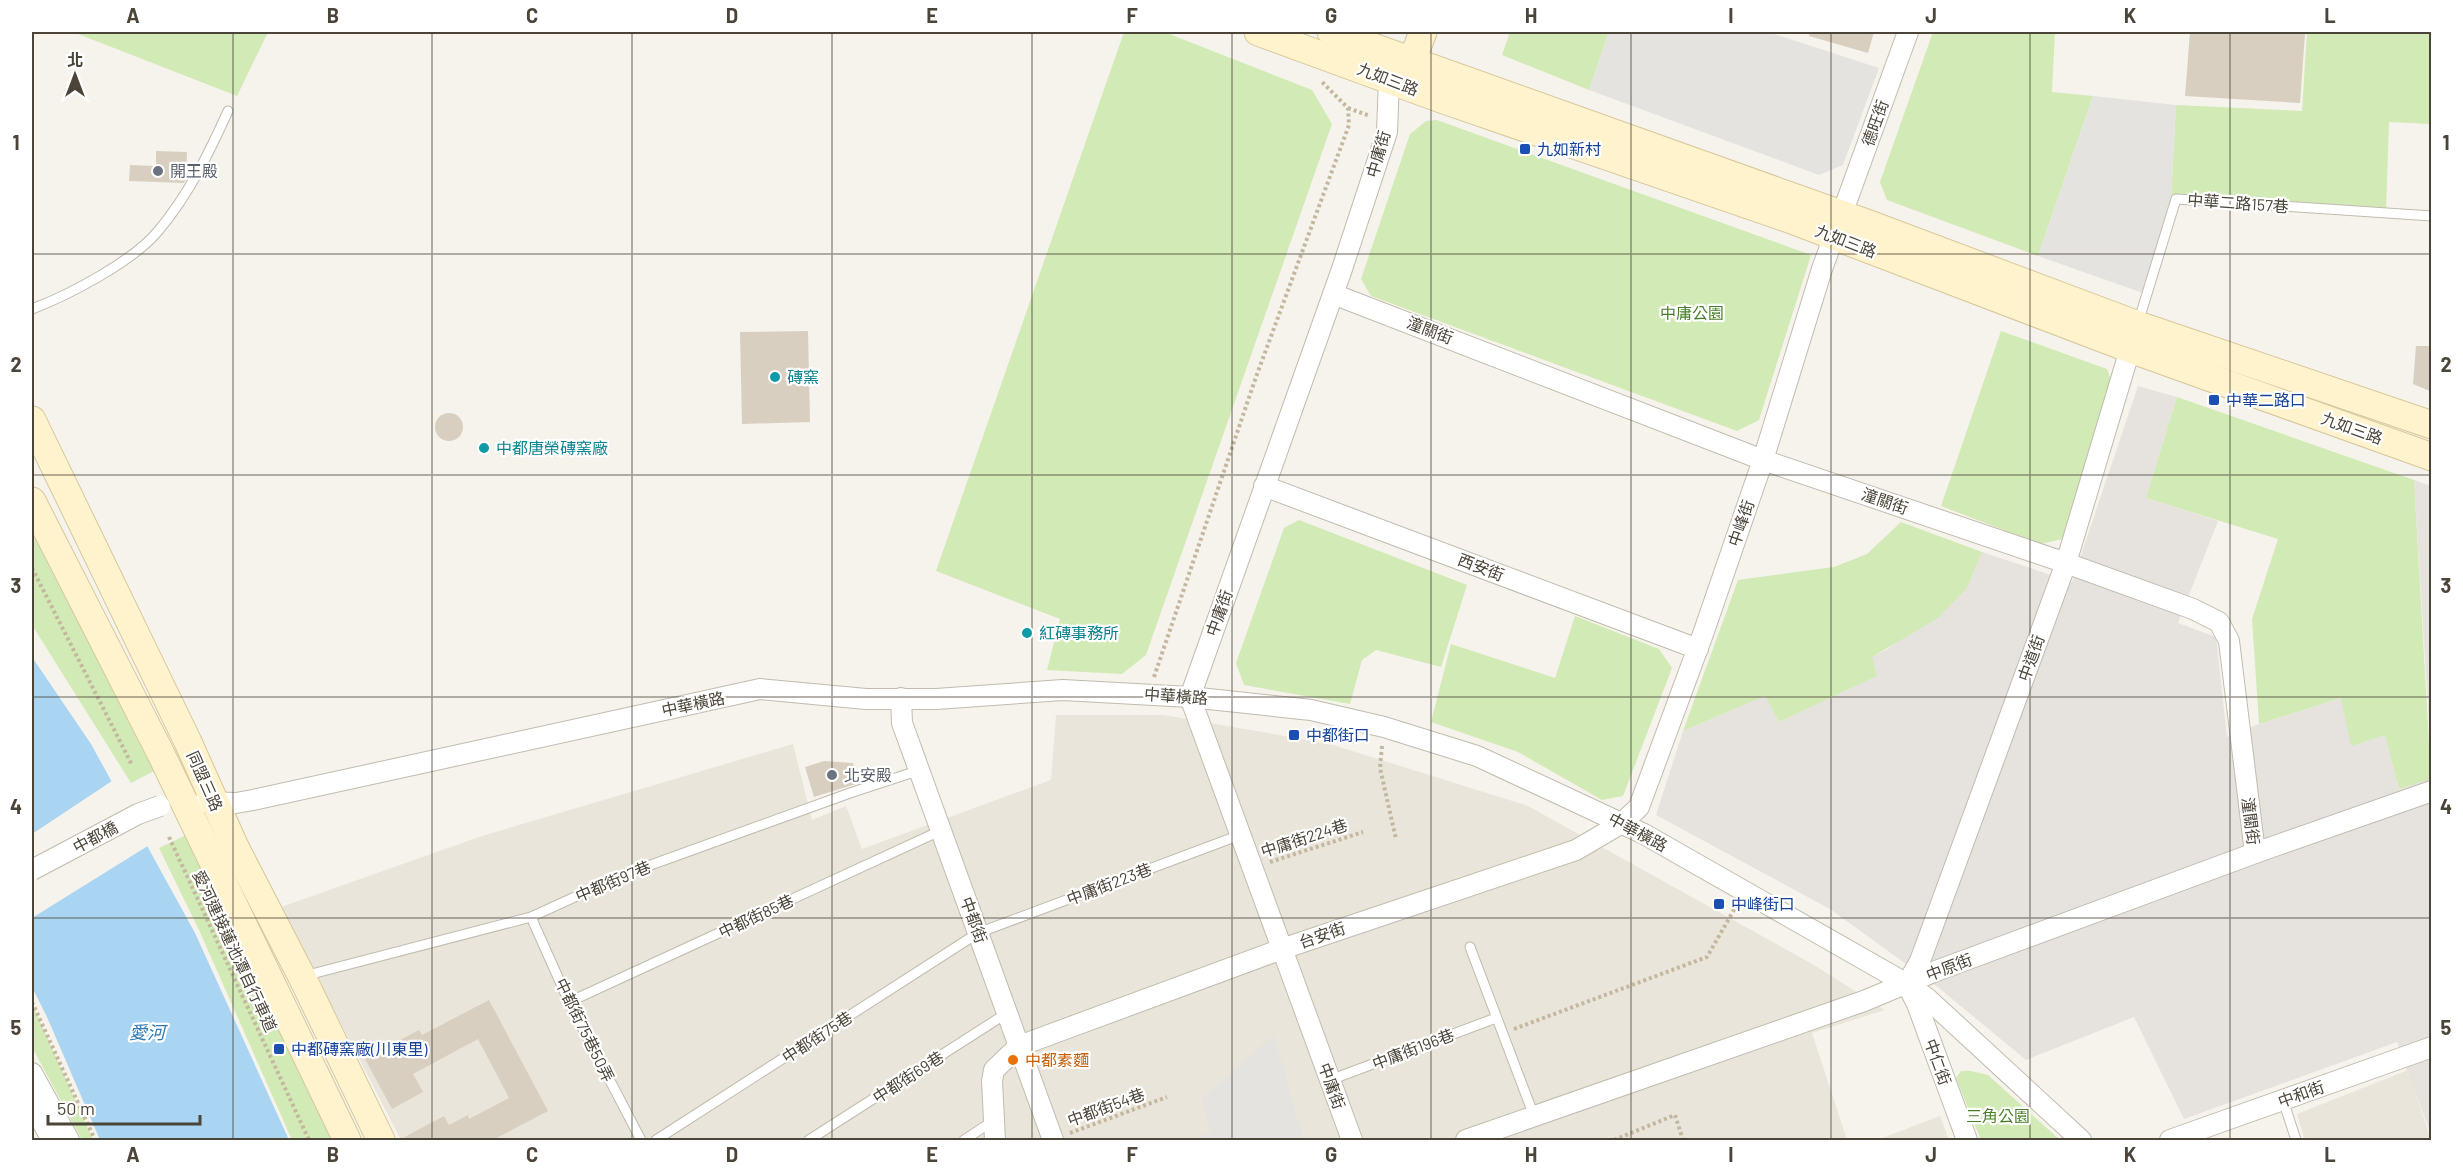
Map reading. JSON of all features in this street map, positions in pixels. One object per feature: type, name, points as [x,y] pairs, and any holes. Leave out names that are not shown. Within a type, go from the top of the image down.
[{"type":"street","name":"九如三路","points":[[1258,32],[1389,79],[1838,226]]},
{"type":"street","name":"九如三路","points":[[1331,32],[1385,41],[1412,61],[1838,226],[2134,337],[2432,457]]},
{"type":"street","points":[[1389,79],[1412,61],[1423,32]]},
{"type":"street","name":"德旺街","points":[[1838,226],[1908,32]]},
{"type":"street","points":[[1385,41],[1389,79]]},
{"type":"street","name":"中庸街","points":[[1352,1140],[1190,697],[1333,294],[1387,132],[1389,79]]},
{"type":"street","name":"中峰街","points":[[1622,823],[1639,807],[1645,796],[1763,460],[1838,226]]},
{"type":"street","name":"潼關街","points":[[1333,294],[1763,460],[2066,563],[2193,609],[2219,622],[2229,641],[2255,853]]},
{"type":"street","name":"九如三路","points":[[2134,337],[2432,425]]},
{"type":"street","name":"中道街","points":[[1907,984],[1920,961],[2066,563],[2134,337]]},
{"type":"street","name":"同盟三路","points":[[32,420],[188,742],[214,801],[381,1140]]},
{"type":"street","name":"西安街","points":[[1264,486],[1698,649]]},
{"type":"street","name":"同盟三路","points":[[32,501],[172,805],[347,1140]]},
{"type":"street","name":"中華橫路","points":[[172,805],[253,800],[760,689],[866,699],[936,699],[1063,690],[1190,697],[1311,710],[1384,727],[1478,756],[1622,823],[1745,891],[1907,984],[1928,999],[2081,1140]]},
{"type":"street","name":"中都街","points":[[900,698],[902,723],[1053,1140]]},
{"type":"street","name":"中原街","points":[[1466,1140],[1907,984],[1936,971],[2255,853],[2432,791]]},
{"type":"street","name":"中都橋","points":[[32,870],[138,814],[172,805]]},
{"type":"street","name":"台安街","points":[[1019,1046],[1282,949],[1576,850],[1622,823]]},
{"type":"street","name":"中仁街","points":[[1907,984],[1917,1005],[1966,1140]]},
{"type":"street","points":[[994,1131],[992,1081],[994,1070],[1019,1046]]},
{"type":"street","name":"中和街","points":[[2170,1140],[2432,1047]]},
{"type":"street","points":[[32,1073],[69,1140]]},
{"type":"street","points":[[32,1104],[52,1140]]},
{"type":"lane","points":[[32,309],[51,302],[130,256],[158,232],[203,165],[228,111]]},
{"type":"lane","name":"中華二路157巷","points":[[2134,337],[2176,199],[2432,216]]},
{"type":"lane","name":"中都街97巷","points":[[302,977],[531,917],[623,875],[920,770]]},
{"type":"lane","name":"中都街85巷","points":[[569,1002],[942,830]]},
{"type":"lane","name":"中庸街223巷","points":[[978,933],[1240,835]]},
{"type":"lane","name":"中都街75巷50弄","points":[[531,917],[569,1002],[641,1140]]},
{"type":"lane","name":"中都街75巷","points":[[656,1140],[978,933]]},
{"type":"lane","points":[[1470,947],[1534,1116]]},
{"type":"lane","name":"中都街69巷","points":[[809,1140],[1007,1013]]},
{"type":"lane","name":"中庸街196巷","points":[[1330,1080],[1496,1018]]},
{"type":"lane","points":[[2283,1100],[2296,1140]]},
{"type":"lane","points":[[964,1140],[994,1131]]},
{"type":"path","points":[[1157,695],[1154,678],[1166,638],[1256,377],[1349,125],[1348,108],[1321,81]]},
{"type":"path","points":[[32,568],[132,765]]},
{"type":"path","points":[[1384,727],[1380,768],[1396,839]]},
{"type":"path","name":"中庸街224巷","points":[[1252,867],[1363,832]]},
{"type":"path","name":"愛河連接蓮池潭自行車道","points":[[169,837],[309,1140]]},
{"type":"path","points":[[1502,1034],[1707,957],[1745,891]]},
{"type":"path","points":[[32,1002],[95,1140]]},
{"type":"path","name":"中都街54巷","points":[[1053,1140],[1167,1097]]},
{"type":"path","points":[[1614,1140],[1675,1115],[1683,1140]]},
{"type":"shaded area","points":[[1609,32],[1768,32],[1879,68],[1843,165],[1819,175],[1589,90]]},
{"type":"shaded area","points":[[2093,96],[2176,105],[2171,197],[2143,293],[2038,256]]},
{"type":"shaded area","points":[[2138,386],[2177,397],[2146,498],[2218,521],[2178,623],[2216,637],[2227,737],[2259,724],[2342,698],[2351,745],[2385,735],[2399,789],[2431,779],[2431,1135],[2397,1042],[2184,1119],[2134,1017],[2026,1060],[1939,988],[1830,909],[1656,815],[1683,731],[1765,696],[1779,722],[1877,676],[1871,657],[1886,650],[1967,588],[1982,552],[2072,582]]},
{"type":"shaded area","points":[[2414,480],[2431,486],[2431,757]]},
{"type":"shaded area","points":[[1056,715],[1164,715],[1330,744],[1528,806],[1814,965],[1885,1010],[1812,1033],[1847,1140],[401,1140],[281,907],[482,836],[793,744],[812,820],[846,806],[862,849],[1051,780]]},
{"type":"shaded area","points":[[1274,1035],[1303,1138],[1296,1140],[1191,1140],[1211,1132],[1201,1099]]},
{"type":"shaded area","points":[[2408,1070],[2431,1140],[2305,1140],[2297,1114]]},
{"type":"shaded area","points":[[1940,1116],[1949,1140],[1877,1140]]},
{"type":"green space","points":[[73,32],[268,32],[237,96]]},
{"type":"green space","points":[[1124,32],[1164,32],[1312,90],[1332,124],[1146,655],[1122,674],[1047,670],[1060,619],[936,571]]},
{"type":"green space","points":[[1510,32],[1609,32],[1589,90],[1502,55]]},
{"type":"green space","points":[[1933,32],[2055,32],[2052,92],[2093,96],[2038,256],[1887,200],[1880,182]]},
{"type":"green space","points":[[2307,32],[2431,32],[2431,124],[2389,122],[2386,211],[2171,197],[2176,105],[2302,111]]},
{"type":"green space","name":"中庸公園","points":[[1437,120],[1811,255],[1759,420],[1737,431],[1371,296],[1361,279],[1410,134],[1426,121]]},
{"type":"green space","points":[[2001,331],[2107,369],[2112,383],[2063,539],[2040,544],[1941,506]]},
{"type":"green space","points":[[2177,397],[2414,480],[2431,779],[2399,789],[2385,735],[2351,746],[2341,698],[2259,724],[2252,619],[2278,539],[2146,498]]},
{"type":"green space","points":[[32,515],[158,769],[131,783],[32,625]]},
{"type":"green space","points":[[1299,520],[1467,585],[1441,667],[1376,650],[1362,660],[1350,704],[1244,685],[1236,663],[1284,528]]},
{"type":"green space","points":[[1901,522],[1982,552],[1967,588],[1938,618],[1872,657],[1877,676],[1779,722],[1765,696],[1683,731],[1738,580],[1834,567],[1867,554]]},
{"type":"green space","points":[[1575,616],[1659,649],[1672,668],[1623,796],[1602,800],[1518,752],[1431,722],[1451,644],[1555,678]]},
{"type":"green space","points":[[184,836],[192,836],[333,1140],[292,1140],[199,930],[159,848]]},
{"type":"green space","points":[[32,1004],[93,1140],[82,1140],[32,1047]]},
{"type":"green space","name":"三角公園","points":[[1961,1071],[1988,1075],[2060,1140],[1981,1140],[1956,1078]]},
{"type":"water","name":"愛河","points":[[32,657],[91,744],[195,933],[289,1140],[100,1140],[32,987]]},
{"type":"pier","points":[[115,779],[151,844],[32,918],[32,834]]},
{"type":"building","points":[[1810,32],[1874,32],[1868,53],[1809,36]]},
{"type":"building","points":[[2190,32],[2305,34],[2300,103],[2185,96]]},
{"type":"building","name":"開王殿","points":[[156,151],[187,152],[184,183],[129,181],[130,165],[156,166]]},
{"type":"building","name":"磚窯","points":[[808,331],[810,422],[742,424],[740,332]]},
{"type":"building","points":[[2416,346],[2432,346],[2432,392],[2413,384]]},
{"type":"building","points":[[449,413],[459,417],[463,427],[459,437],[449,441],[439,437],[435,427],[439,417]]},
{"type":"building","name":"北安殿","points":[[824,761],[853,763],[859,783],[814,797],[805,767]]},
{"type":"building","points":[[489,1000],[548,1111],[493,1140],[399,1140],[444,1116],[449,1125],[468,1115],[469,1119],[509,1098],[478,1039],[413,1074],[423,1092],[392,1109],[365,1059],[419,1030],[422,1035]]},
{"type":"place","name":"九如新村","points":[[1525,149]]},
{"type":"place","name":"開王殿","points":[[158,171]]},
{"type":"place","name":"磚窯","points":[[775,377]]},
{"type":"place","name":"中華二路口","points":[[2214,400]]},
{"type":"place","name":"中都唐榮磚窯廠","points":[[484,448]]},
{"type":"place","name":"紅磚事務所","points":[[1027,633]]},
{"type":"place","name":"中都街口","points":[[1294,735]]},
{"type":"place","name":"北安殿","points":[[832,775]]},
{"type":"place","name":"中峰街口","points":[[1719,904]]},
{"type":"place","name":"中都磚窯廠(川東里)","points":[[279,1049]]},
{"type":"place","name":"中都素麵","points":[[1013,1060]]}]
